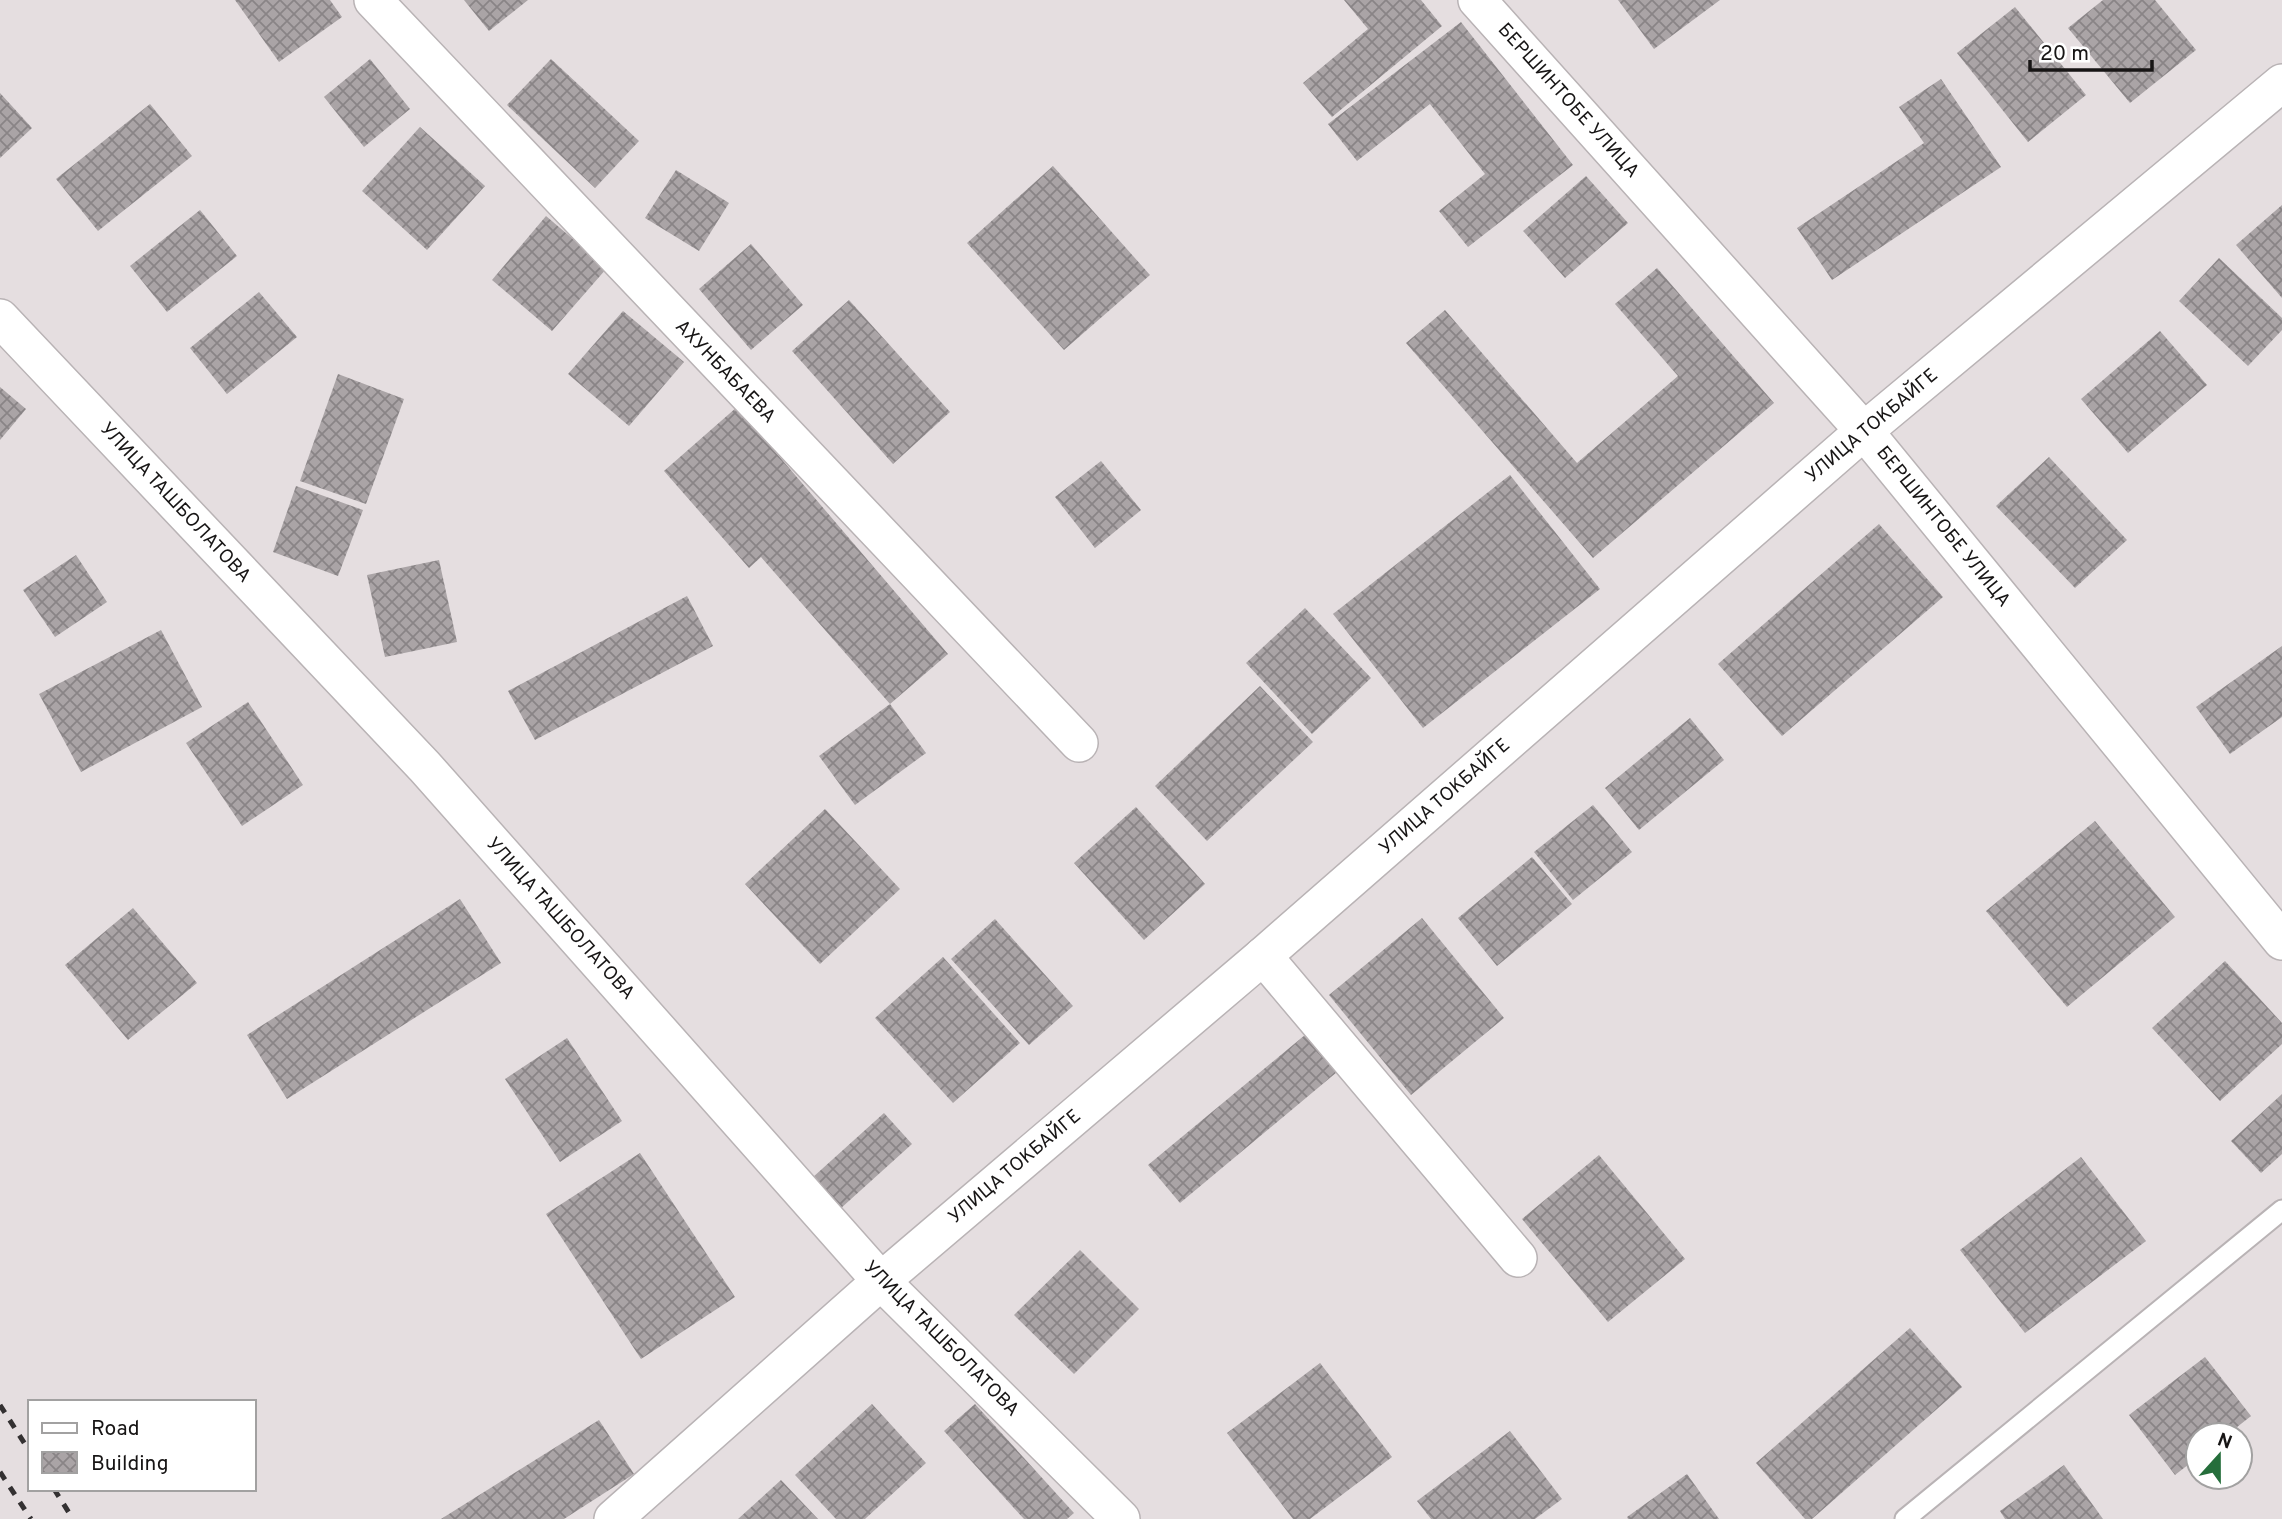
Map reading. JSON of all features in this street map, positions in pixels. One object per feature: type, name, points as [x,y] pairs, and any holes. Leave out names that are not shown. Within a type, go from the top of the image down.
[{"type":"street","name":"АХУНБАБАЕВА","points":[[373,0],[1079,743]]},
{"type":"street","name":"БЕРШИНТОБЕ УЛИЦА","points":[[1477,0],[1864,431],[2282,941]]},
{"type":"street","name":"УЛИЦА ТОКБАЙГЕ","points":[[613,1519],[881,1281],[1264,956],[1864,431],[2282,83]]},
{"type":"street","name":"УЛИЦА ТАШБОЛАТОВА","points":[[0,318],[425,767],[881,1281],[1121,1519]]},
{"type":"street","points":[[1264,956],[1518,1258]]},
{"type":"lane","points":[[1905,1519],[2282,1210]]},
{"type":"building","points":[[235,0],[330,0],[342,17],[279,62]]},
{"type":"building","points":[[464,0],[528,0],[489,31]]},
{"type":"building","points":[[1344,0],[1421,0],[1442,26],[1332,117],[1303,83],[1368,29]]},
{"type":"building","points":[[1618,0],[1720,0],[1654,49]]},
{"type":"building","points":[[2103,0],[2155,0],[2196,50],[2130,103],[2068,28]]},
{"type":"building","points":[[2015,7],[2086,95],[2028,142],[1957,53]]},
{"type":"building","points":[[1461,22],[1573,165],[1468,247],[1439,211],[1485,174],[1430,104],[1357,161],[1328,124]]},
{"type":"building","points":[[370,59],[410,109],[364,147],[324,97]]},
{"type":"building","points":[[551,59],[639,141],[595,188],[507,105]]},
{"type":"building","points":[[1941,79],[2001,167],[1832,280],[1797,228],[1924,143],[1899,107]]},
{"type":"building","points":[[0,93],[32,128],[0,158]]},
{"type":"building","points":[[150,104],[192,156],[98,231],[56,179]]},
{"type":"building","points":[[420,127],[485,186],[427,250],[362,191]]},
{"type":"building","points":[[1053,166],[1150,275],[1064,350],[967,243]]},
{"type":"building","points":[[676,170],[729,203],[699,251],[645,218]]},
{"type":"building","points":[[1586,176],[1628,223],[1565,278],[1523,231]]},
{"type":"building","points":[[2282,205],[2282,298],[2236,245]]},
{"type":"building","points":[[200,210],[237,256],[167,312],[130,266]]},
{"type":"building","points":[[546,216],[607,268],[552,331],[492,280]]},
{"type":"building","points":[[751,244],[803,305],[751,350],[699,289]]},
{"type":"building","points":[[2219,258],[2282,318],[2282,330],[2248,366],[2179,301]]},
{"type":"building","points":[[1657,268],[1774,403],[1593,558],[1406,343],[1445,310],[1577,463],[1678,376],[1615,304]]},
{"type":"building","points":[[259,292],[297,337],[227,394],[190,348]]},
{"type":"building","points":[[849,300],[950,412],[893,464],[792,351]]},
{"type":"building","points":[[623,311],[684,362],[629,426],[568,374]]},
{"type":"building","points":[[2160,331],[2207,385],[2128,453],[2081,399]]},
{"type":"building","points":[[338,374],[404,399],[366,504],[300,481]]},
{"type":"building","points":[[0,387],[26,409],[0,440]]},
{"type":"building","points":[[737,407],[948,654],[890,704],[761,557],[749,568],[664,471]]},
{"type":"building","points":[[2049,457],[2127,540],[2075,588],[1996,506]]},
{"type":"building","points":[[1101,461],[1141,510],[1095,548],[1055,497]]},
{"type":"building","points":[[1510,475],[1600,589],[1423,728],[1333,614]]},
{"type":"building","points":[[296,486],[363,510],[338,576],[273,552]]},
{"type":"building","points":[[1879,524],[1943,597],[1782,736],[1718,664]]},
{"type":"building","points":[[76,555],[107,602],[55,637],[23,590]]},
{"type":"building","points":[[439,560],[457,642],[385,657],[367,575]]},
{"type":"building","points":[[687,596],[713,646],[535,740],[508,691]]},
{"type":"building","points":[[1305,608],[1371,678],[1312,734],[1246,663]]},
{"type":"building","points":[[161,630],[202,707],[81,772],[39,694]]},
{"type":"building","points":[[2282,646],[2282,717],[2230,754],[2196,707]]},
{"type":"building","points":[[1260,686],[1313,742],[1207,841],[1155,786]]},
{"type":"building","points":[[248,702],[303,785],[242,826],[186,743]]},
{"type":"building","points":[[890,704],[926,753],[855,805],[819,756]]},
{"type":"building","points":[[1690,718],[1724,760],[1639,830],[1605,788]]},
{"type":"building","points":[[1593,805],[1632,852],[1573,900],[1534,852]]},
{"type":"building","points":[[1136,807],[1205,884],[1144,940],[1074,863]]},
{"type":"building","points":[[825,809],[900,889],[820,964],[745,884]]},
{"type":"building","points":[[2095,821],[2175,917],[2067,1007],[1986,911]]},
{"type":"building","points":[[1532,857],[1572,904],[1497,966],[1458,918]]},
{"type":"building","points":[[460,899],[501,963],[287,1099],[247,1035]]},
{"type":"building","points":[[133,908],[197,983],[128,1040],[65,965]]},
{"type":"building","points":[[1422,918],[1504,1018],[1411,1095],[1329,995]]},
{"type":"building","points":[[995,919],[1073,1006],[1029,1045],[951,959]]},
{"type":"building","points":[[943,957],[1020,1043],[953,1103],[875,1018]]},
{"type":"building","points":[[2225,961],[2282,1023],[2282,1044],[2220,1101],[2152,1028]]},
{"type":"building","points":[[1305,1035],[1337,1072],[1180,1203],[1148,1165]]},
{"type":"building","points":[[567,1038],[622,1121],[560,1162],[505,1079]]},
{"type":"building","points":[[2282,1094],[2282,1154],[2261,1173],[2231,1141]]},
{"type":"building","points":[[884,1113],[912,1144],[840,1209],[812,1178]]},
{"type":"building","points":[[640,1153],[735,1297],[641,1359],[546,1214]]},
{"type":"building","points":[[1599,1155],[1685,1259],[1608,1322],[1522,1219]]},
{"type":"building","points":[[2081,1157],[2146,1241],[2025,1333],[1960,1250]]},
{"type":"building","points":[[1080,1250],[1139,1309],[1074,1374],[1014,1315]]},
{"type":"building","points":[[1910,1328],[1962,1387],[1812,1519],[1805,1519],[1756,1463]]},
{"type":"building","points":[[2205,1357],[2251,1416],[2245,1421],[2184,1421],[2184,1468],[2175,1475],[2129,1415]]},
{"type":"building","points":[[1320,1363],[1392,1457],[1310,1519],[1293,1519],[1227,1433]]},
{"type":"building","points":[[872,1404],[926,1463],[865,1519],[836,1519],[795,1475]]},
{"type":"building","points":[[975,1404],[1074,1513],[1067,1519],[1024,1519],[944,1431]]},
{"type":"building","points":[[599,1420],[634,1474],[564,1519],[441,1519]]},
{"type":"building","points":[[1510,1431],[1562,1499],[1535,1519],[1431,1519],[1417,1501]]},
{"type":"building","points":[[2064,1465],[2103,1519],[2005,1519],[2000,1511]]},
{"type":"building","points":[[1687,1474],[1719,1519],[1628,1519],[1627,1517]]},
{"type":"building","points":[[781,1480],[818,1519],[738,1519]]},
{"type":"railway","points":[[0,1405],[28,1449]]},
{"type":"railway","points":[[0,1472],[31,1519]]},
{"type":"railway","points":[[55,1491],[73,1519]]}]
